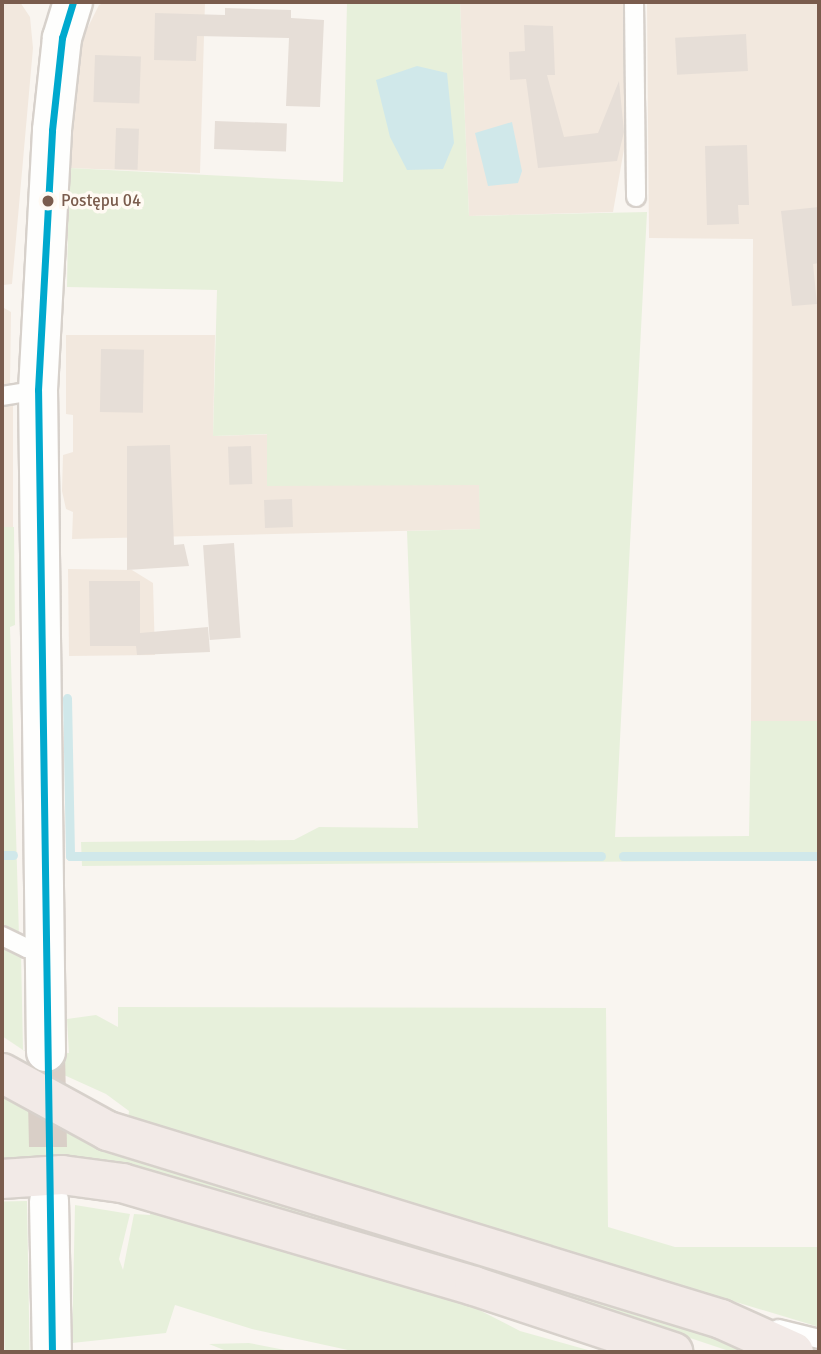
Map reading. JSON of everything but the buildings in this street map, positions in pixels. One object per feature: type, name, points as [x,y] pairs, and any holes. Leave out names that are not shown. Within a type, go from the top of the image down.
[{"type":"highway","points":[[2,1073],[69,1112],[133,1140],[721,1319],[794,1352]]},
{"type":"highway","points":[[2,1180],[62,1175],[122,1183],[474,1286],[673,1352]]},
{"type":"street","points":[[48,2],[62,38]]},
{"type":"street","points":[[46,1052],[45,947],[20,393],[62,38],[73,2]]},
{"type":"street","points":[[49,1201],[52,1352]]},
{"type":"lane","points":[[634,2],[636,197]]},
{"type":"lane","points":[[2,936],[27,948],[45,947]]},
{"type":"lane","points":[[721,1319],[819,1339]]},
{"type":"shaded area","points":[[2,2],[20,2],[30,17],[33,48],[12,284],[3,285],[4,308],[11,312],[10,383],[2,386]]},
{"type":"shaded area","points":[[106,2],[205,2],[200,173],[69,168],[83,37],[99,5]]},
{"type":"shaded area","points":[[460,2],[623,2],[627,132],[613,212],[469,216]]},
{"type":"shaded area","points":[[647,2],[819,2],[819,721],[751,721],[753,239],[649,238]]},
{"type":"shaded area","points":[[66,335],[215,335],[213,436],[477,428],[481,529],[72,539],[73,512],[66,509],[62,491],[63,455],[73,452],[73,415],[66,414]]},
{"type":"shaded area","points":[[2,405],[13,405],[13,527],[2,527]]},
{"type":"shaded area","points":[[68,569],[132,570],[153,583],[155,655],[69,656]]},
{"type":"green space","points":[[347,2],[460,2],[469,216],[647,212],[615,837],[749,836],[751,721],[819,721],[819,860],[82,866],[81,842],[294,840],[319,827],[418,828],[407,531],[480,529],[479,485],[267,486],[267,434],[213,436],[217,290],[67,287],[69,168],[343,182]]},
{"type":"green space","points":[[2,527],[14,527],[15,625],[10,627],[19,936],[2,927]]},
{"type":"green space","points":[[2,944],[21,953],[23,1050],[2,1036]]},
{"type":"green space","points":[[118,1007],[606,1008],[608,1227],[675,1247],[819,1247],[819,1327],[128,1119],[129,1111],[106,1094],[64,1075],[23,1050],[69,1053],[67,1019],[96,1015],[118,1027]]},
{"type":"green space","points":[[2,1097],[104,1152],[704,1329],[766,1352],[732,1352],[681,1335],[2,1164]]},
{"type":"green space","points":[[2,1201],[27,1201],[30,1352],[5,1352]]},
{"type":"green space","points":[[152,1204],[442,1291],[520,1331],[595,1352],[357,1352],[252,1329],[175,1305],[166,1333],[72,1343],[75,1205],[130,1214],[119,1259],[123,1270],[134,1214],[150,1215]]},
{"type":"green space","points":[[249,1343],[295,1352],[229,1352],[209,1344]]},
{"type":"water","points":[[417,66],[447,73],[454,143],[443,169],[407,170],[390,137],[376,80]]},
{"type":"water","points":[[512,122],[522,171],[518,183],[488,186],[475,133]]},
{"type":"waterway","points":[[67,698],[70,856],[601,856]]},
{"type":"waterway","points":[[2,855],[13,855]]},
{"type":"waterway","points":[[623,856],[819,856]]},
{"type":"tunnel","points":[[46,1052],[49,1201]]},
{"type":"transit line","points":[[52,1352],[38,390],[52,130],[62,38],[73,2]]},
{"type":"place","name":"Postępu 04","points":[[48,201]]}]
